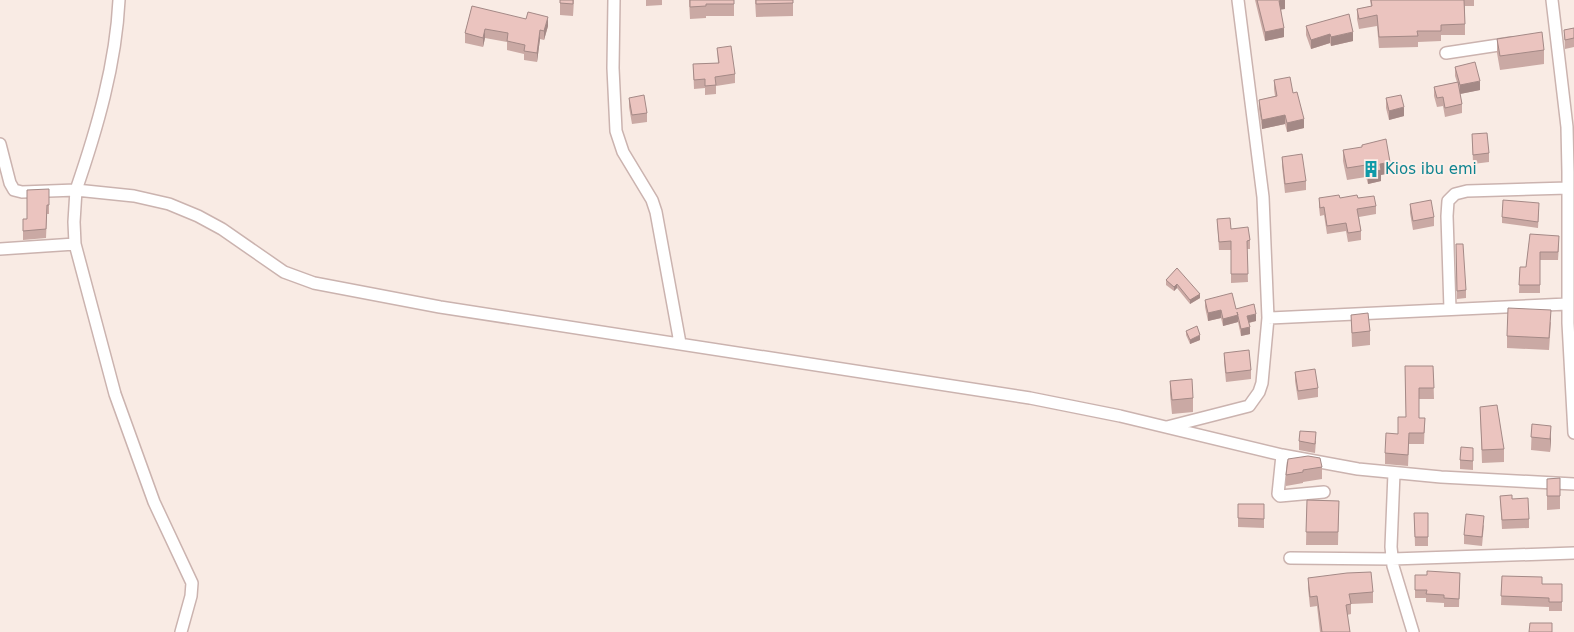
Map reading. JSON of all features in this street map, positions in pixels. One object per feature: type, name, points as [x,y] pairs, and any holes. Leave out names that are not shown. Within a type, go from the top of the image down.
[{"type":"street","points":[[119,0],[118,29],[107,84],[86,163],[76,190],[75,244],[115,394],[154,502],[192,583],[191,596],[181,632]]},
{"type":"street","points":[[614,0],[616,131],[623,152],[652,200],[656,212],[680,343]]},
{"type":"street","points":[[1165,428],[1249,406],[1262,383],[1268,318],[1263,197],[1238,0]]},
{"type":"street","points":[[1552,0],[1551,37],[1562,81],[1567,127],[1571,244],[1567,304],[1574,433]]},
{"type":"street","points":[[1446,53],[1519,42]]},
{"type":"street","points":[[0,144],[10,183],[14,190],[22,192],[76,190],[134,196],[176,207],[222,229],[284,272],[314,284],[440,307],[1030,398],[1120,416],[1282,456],[1441,478],[1574,484]]},
{"type":"street","points":[[1450,309],[1448,201],[1456,194],[1466,191],[1568,188]]},
{"type":"street","points":[[0,249],[75,244]]},
{"type":"street","points":[[1268,318],[1567,304]]},
{"type":"street","points":[[1282,456],[1278,494],[1280,496],[1324,492]]},
{"type":"street","points":[[1394,473],[1392,559],[1413,632]]},
{"type":"street","points":[[1290,558],[1392,559],[1574,553]]},
{"type":"building","points":[[560,0],[573,0],[573,4],[560,3]]},
{"type":"building","points":[[690,0],[734,0],[734,4],[706,4],[706,6],[690,7]]},
{"type":"building","points":[[756,0],[793,0],[793,3],[756,4]]},
{"type":"building","points":[[1257,0],[1282,0],[1279,1],[1284,28],[1265,32]]},
{"type":"building","points":[[1371,0],[1464,0],[1465,24],[1441,25],[1441,31],[1417,31],[1418,36],[1379,37],[1377,15],[1359,19],[1357,9],[1372,6]]},
{"type":"building","points":[[472,6],[526,19],[528,12],[548,17],[544,31],[540,30],[537,53],[524,51],[525,45],[507,41],[508,33],[485,29],[483,38],[465,33]]},
{"type":"building","points":[[1349,14],[1353,32],[1331,37],[1330,34],[1311,40],[1306,26]]},
{"type":"building","points":[[1574,28],[1574,38],[1565,40],[1564,30]]},
{"type":"building","points":[[1542,32],[1544,50],[1500,56],[1497,39]]},
{"type":"building","points":[[731,46],[735,74],[715,77],[716,85],[705,86],[705,79],[694,80],[693,64],[719,63],[717,48]]},
{"type":"building","points":[[1475,62],[1480,81],[1460,85],[1455,67]]},
{"type":"building","points":[[1290,77],[1293,93],[1297,92],[1304,119],[1287,123],[1285,115],[1262,120],[1259,100],[1277,96],[1274,80]]},
{"type":"building","points":[[1458,82],[1462,104],[1445,108],[1443,97],[1437,98],[1434,87]]},
{"type":"building","points":[[644,95],[647,113],[632,115],[629,98]]},
{"type":"building","points":[[1401,95],[1404,107],[1389,111],[1386,98]]},
{"type":"building","points":[[1487,133],[1489,153],[1473,155],[1472,134]]},
{"type":"building","points":[[1386,139],[1390,162],[1380,164],[1381,170],[1368,173],[1366,165],[1347,168],[1343,150],[1362,147],[1362,145]]},
{"type":"building","points":[[1302,154],[1306,181],[1285,184],[1282,157]]},
{"type":"building","points":[[49,189],[46,229],[23,231],[23,219],[27,219],[27,190]]},
{"type":"building","points":[[1339,195],[1340,198],[1357,195],[1358,198],[1374,196],[1376,206],[1357,209],[1361,231],[1348,233],[1346,223],[1327,226],[1324,207],[1320,208],[1319,198]]},
{"type":"building","points":[[1431,200],[1434,217],[1413,221],[1410,204]]},
{"type":"building","points":[[1503,200],[1539,203],[1538,222],[1502,217]]},
{"type":"building","points":[[1230,218],[1231,229],[1248,227],[1250,240],[1247,241],[1248,274],[1231,274],[1231,241],[1219,242],[1217,219]]},
{"type":"building","points":[[1530,234],[1559,236],[1558,252],[1540,252],[1540,285],[1519,285],[1520,267],[1526,267]]},
{"type":"building","points":[[1456,244],[1463,244],[1466,290],[1457,291]]},
{"type":"building","points":[[1177,268],[1200,294],[1190,300],[1177,284],[1174,287],[1166,280]]},
{"type":"building","points":[[1232,293],[1236,309],[1254,304],[1256,314],[1247,316],[1250,327],[1241,329],[1238,315],[1223,319],[1221,310],[1208,313],[1205,300]]},
{"type":"building","points":[[1508,308],[1551,310],[1549,338],[1507,336]]},
{"type":"building","points":[[1368,313],[1370,331],[1352,333],[1351,315]]},
{"type":"building","points":[[1197,326],[1200,335],[1190,340],[1186,331]]},
{"type":"building","points":[[1249,350],[1251,370],[1226,373],[1224,353]]},
{"type":"building","points":[[1405,366],[1433,366],[1434,388],[1419,388],[1419,418],[1425,418],[1424,433],[1409,433],[1408,455],[1385,453],[1386,433],[1398,434],[1398,417],[1406,417]]},
{"type":"building","points":[[1315,369],[1318,388],[1298,391],[1295,372]]},
{"type":"building","points":[[1192,379],[1193,398],[1172,400],[1170,381]]},
{"type":"building","points":[[1497,405],[1504,449],[1482,450],[1480,407]]},
{"type":"building","points":[[1532,424],[1551,426],[1550,439],[1531,437]]},
{"type":"building","points":[[1300,431],[1316,432],[1315,444],[1299,441]]},
{"type":"building","points":[[1461,447],[1473,448],[1473,461],[1460,460]]},
{"type":"building","points":[[1308,456],[1320,458],[1322,467],[1286,475],[1288,459]]},
{"type":"building","points":[[1560,478],[1560,496],[1547,496],[1547,479]]},
{"type":"building","points":[[1512,495],[1512,499],[1528,498],[1529,519],[1502,520],[1500,496]]},
{"type":"building","points":[[1307,500],[1339,501],[1338,532],[1306,532]]},
{"type":"building","points":[[1238,504],[1264,504],[1264,519],[1238,518]]},
{"type":"building","points":[[1414,513],[1428,513],[1428,537],[1415,537]]},
{"type":"building","points":[[1466,514],[1484,516],[1482,537],[1464,535]]},
{"type":"building","points":[[1427,571],[1460,573],[1459,599],[1444,598],[1444,595],[1426,594],[1427,590],[1415,590],[1415,575],[1427,575]]},
{"type":"building","points":[[1371,572],[1373,592],[1349,594],[1351,604],[1346,605],[1350,632],[1322,632],[1317,596],[1310,597],[1308,578]]},
{"type":"building","points":[[1502,576],[1542,577],[1542,584],[1562,584],[1562,602],[1549,602],[1549,598],[1501,596]]},
{"type":"building","points":[[1530,623],[1552,623],[1552,632],[1529,632]]},
{"type":"place","name":"Kios ibu emi","points":[[1371,169]]}]
